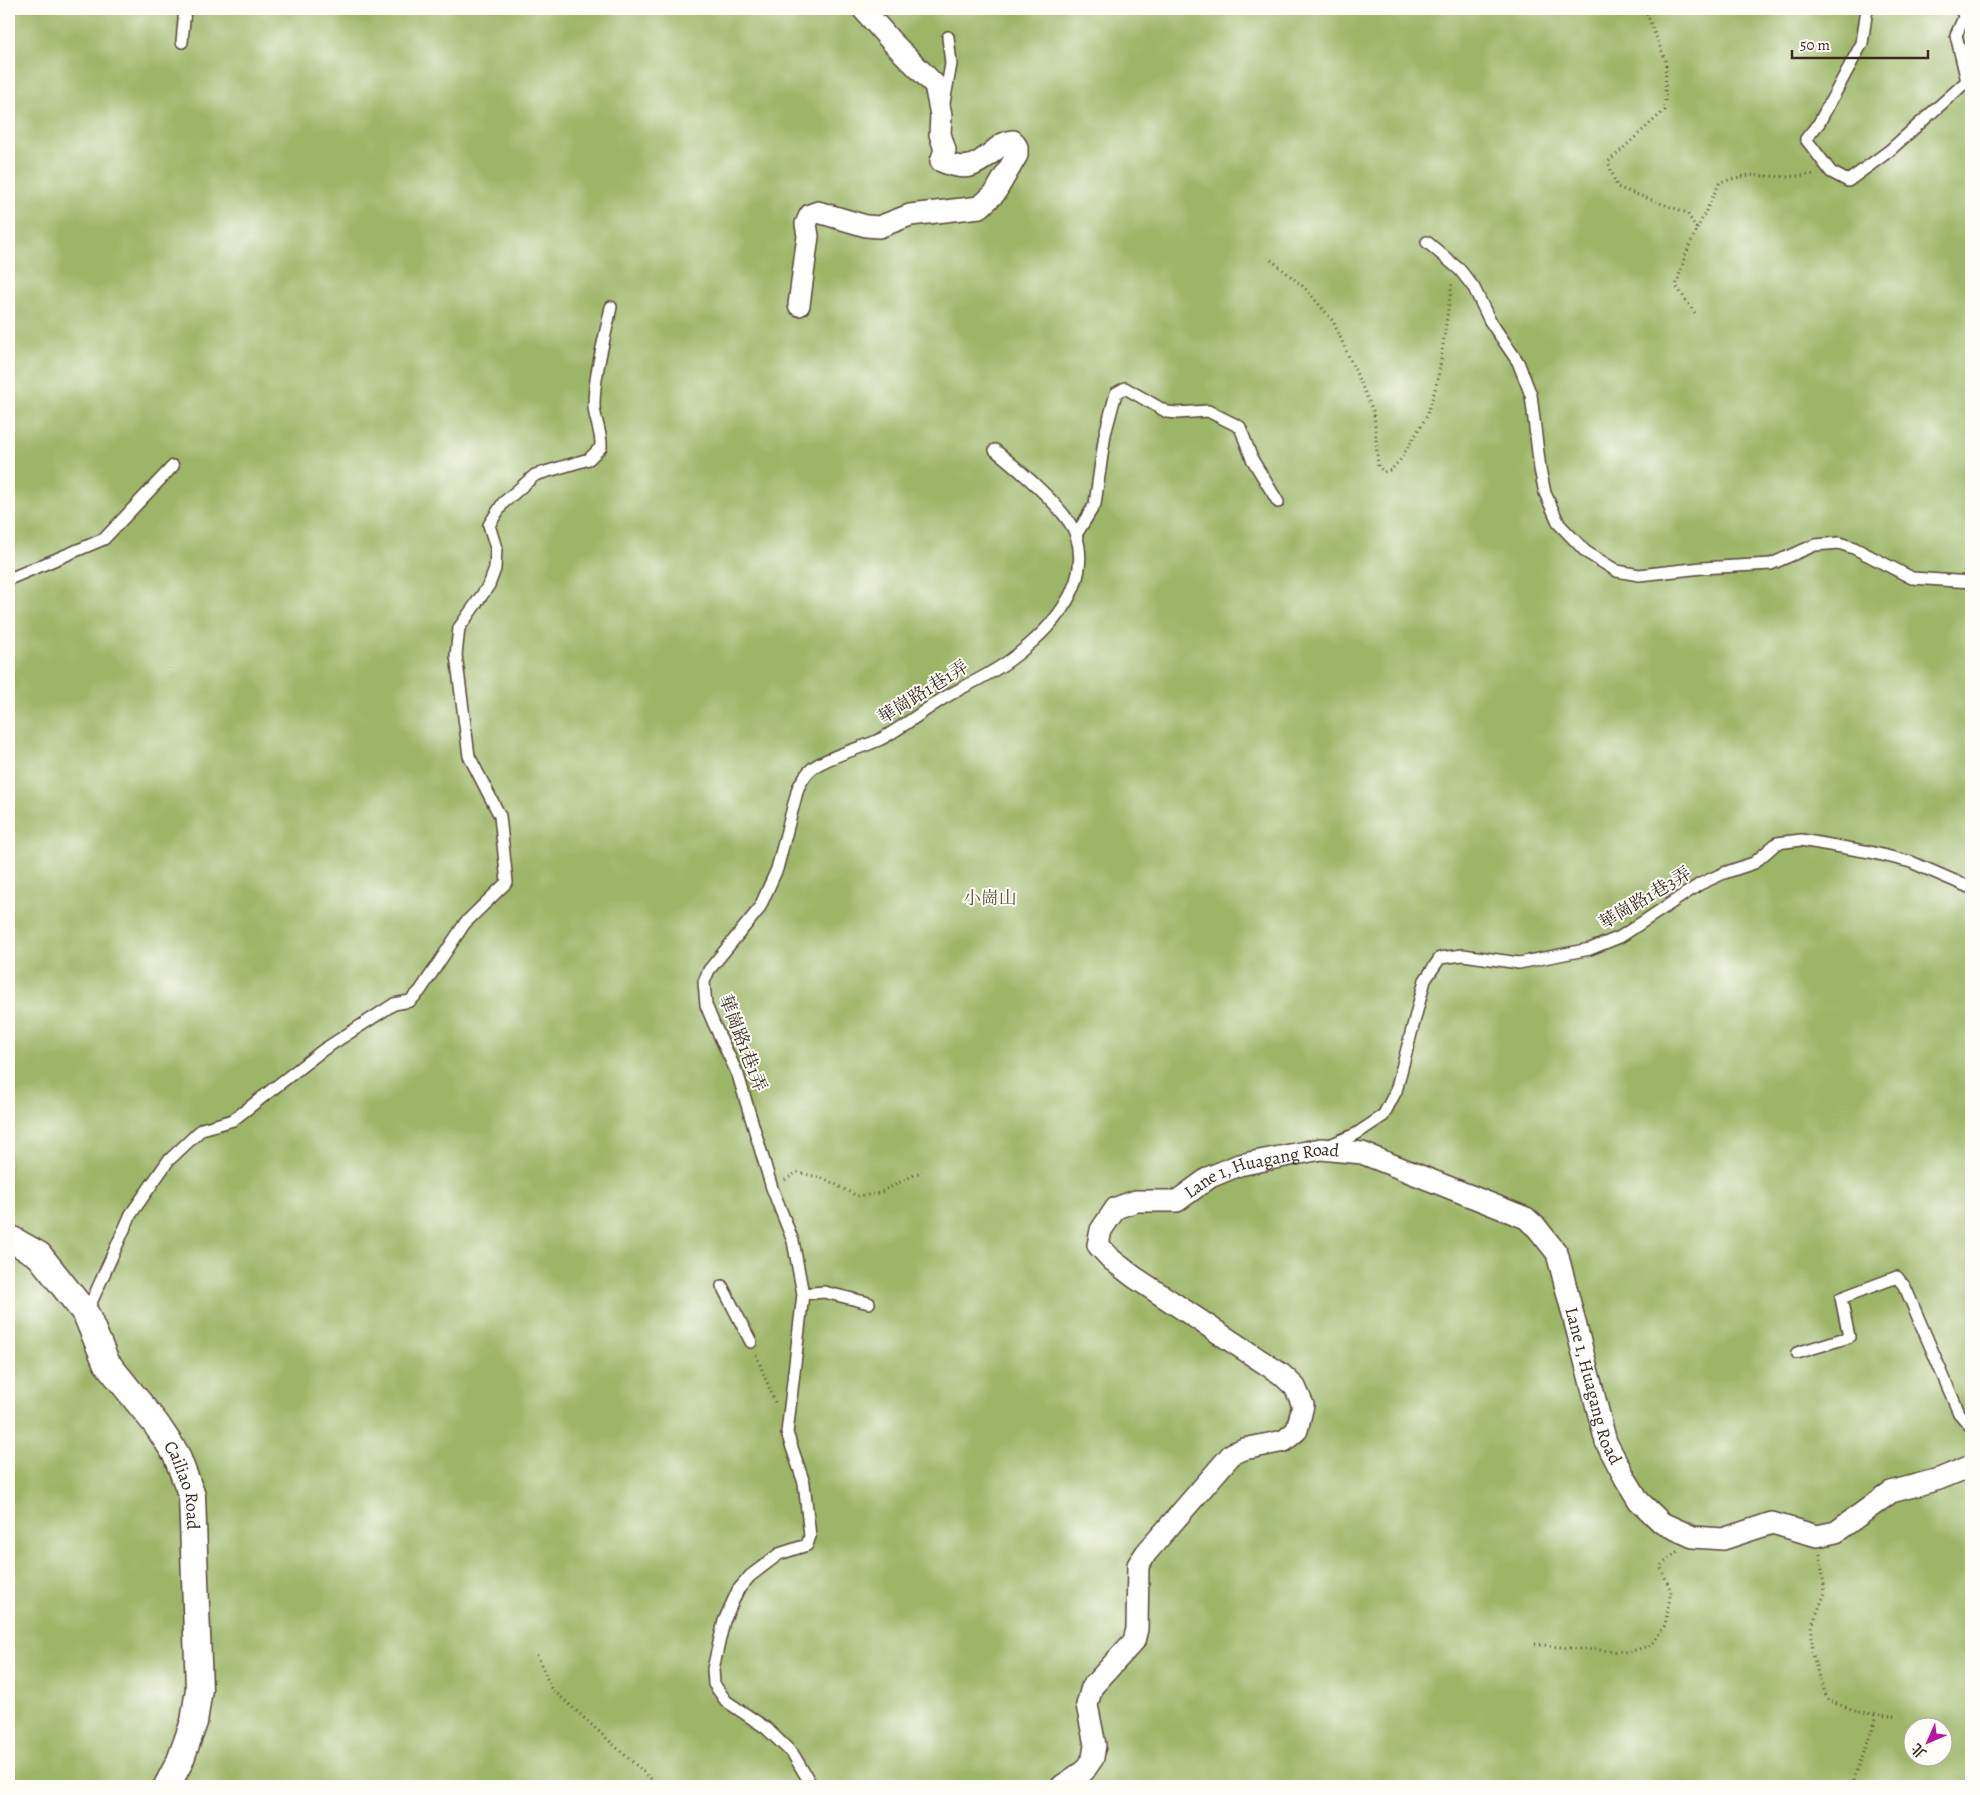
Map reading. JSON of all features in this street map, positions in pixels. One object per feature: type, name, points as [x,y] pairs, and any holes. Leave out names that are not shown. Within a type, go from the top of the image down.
[{"type":"street","points":[[799,305],[808,236],[806,224],[810,215],[818,212],[866,226],[879,227],[910,215],[980,206],[995,193],[1018,155],[1017,147],[1013,141],[1005,142],[982,161],[969,167],[954,167],[941,161],[945,150],[940,134],[941,114],[935,85],[892,42],[863,9]]},
{"type":"street","name":"Lane 1, Huagang Road","points":[[1062,1786],[1084,1771],[1093,1758],[1095,1745],[1087,1705],[1092,1687],[1134,1641],[1137,1629],[1138,1564],[1232,1454],[1244,1449],[1284,1441],[1297,1430],[1303,1406],[1295,1388],[1281,1374],[1134,1277],[1112,1260],[1098,1245],[1101,1230],[1116,1208],[1136,1201],[1176,1201],[1210,1177],[1239,1165],[1321,1149],[1362,1153],[1526,1218],[1537,1228],[1557,1253],[1606,1442],[1639,1501],[1662,1523],[1693,1537],[1723,1539],[1772,1523],[1817,1536]]},
{"type":"street","name":"Cailiao Road","points":[[9,1238],[39,1256],[86,1314],[106,1362],[156,1424],[176,1454],[192,1496],[199,1689],[194,1722],[180,1761],[166,1786]]},
{"type":"street","points":[[1817,1536],[1836,1532],[1891,1492],[1939,1479],[1971,1466]]},
{"type":"lane","points":[[182,42],[185,9]]},
{"type":"lane","points":[[1867,9],[1862,43],[1819,123],[1806,139],[1831,172],[1848,181],[1889,150],[1967,81],[1956,35],[1968,10]]},
{"type":"lane","points":[[941,114],[952,64],[948,37]]},
{"type":"lane","points":[[1427,242],[1460,270],[1474,288],[1490,321],[1518,362],[1531,395],[1545,494],[1559,524],[1586,552],[1617,571],[1639,575],[1702,568],[1771,564],[1815,545],[1838,543],[1854,548],[1912,578],[1971,582]]},
{"type":"lane","points":[[86,1314],[131,1214],[168,1161],[202,1129],[233,1120],[323,1050],[394,1004],[410,1001],[420,991],[465,923],[508,882],[500,816],[468,756],[456,655],[459,628],[489,585],[495,569],[496,548],[489,525],[503,503],[535,475],[589,459],[601,447],[601,437],[594,407],[599,367],[611,307]]},
{"type":"lane","points":[[1076,534],[1095,504],[1105,434],[1116,393],[1125,388],[1167,412],[1208,411],[1240,427],[1252,459],[1278,502]]},
{"type":"lane","name":"華崗路1巷1弄","points":[[812,1786],[793,1754],[766,1728],[726,1701],[714,1684],[713,1669],[724,1621],[738,1590],[750,1576],[779,1554],[807,1546],[810,1536],[804,1483],[787,1433],[803,1294],[793,1241],[772,1188],[738,1075],[706,1005],[704,982],[709,970],[759,909],[777,869],[798,788],[804,777],[814,767],[881,738],[944,698],[1009,661],[1041,634],[1065,604],[1077,579],[1079,554],[1076,534],[1070,523],[1047,496],[995,450]]},
{"type":"lane","points":[[9,579],[104,540],[173,466]]},
{"type":"lane","name":"華崗路1巷3弄","points":[[1321,1149],[1356,1134],[1382,1116],[1396,1091],[1425,980],[1440,958],[1463,955],[1519,962],[1590,949],[1620,936],[1700,884],[1724,873],[1754,863],[1777,843],[1801,840],[1870,852],[1911,862],[1971,888]]},
{"type":"lane","points":[[1797,1353],[1849,1337],[1841,1298],[1898,1277],[1906,1288],[1959,1413],[1971,1427]]},
{"type":"lane","points":[[722,1286],[751,1342]]},
{"type":"lane","points":[[803,1294],[824,1292],[869,1303]]},
{"type":"path","points":[[1645,9],[1666,62],[1665,110],[1608,162],[1617,187],[1687,213],[1697,229]]},
{"type":"path","points":[[1695,313],[1676,286],[1686,252],[1720,182],[1749,175],[1788,177],[1831,172]]},
{"type":"path","points":[[1271,260],[1305,288],[1332,321],[1374,413],[1378,466],[1384,472],[1391,470],[1400,460],[1427,416],[1438,379],[1452,284],[1460,270]]},
{"type":"path","points":[[772,1188],[797,1172],[825,1179],[857,1196],[877,1194],[922,1171]]},
{"type":"path","points":[[751,1342],[787,1433]]},
{"type":"path","points":[[1817,1536],[1825,1593],[1812,1625],[1812,1651],[1819,1678],[1828,1700],[1845,1708],[1876,1716],[1898,1716]]},
{"type":"path","points":[[1535,1644],[1629,1652],[1651,1645],[1665,1624],[1671,1591],[1660,1566],[1693,1537]]},
{"type":"path","points":[[537,1655],[551,1688],[660,1786]]},
{"type":"path","points":[[1852,1786],[1876,1716]]},
{"type":"green space","name":"小崗山","points":[[9,9],[1971,9],[1971,1786],[9,1786]]}]
